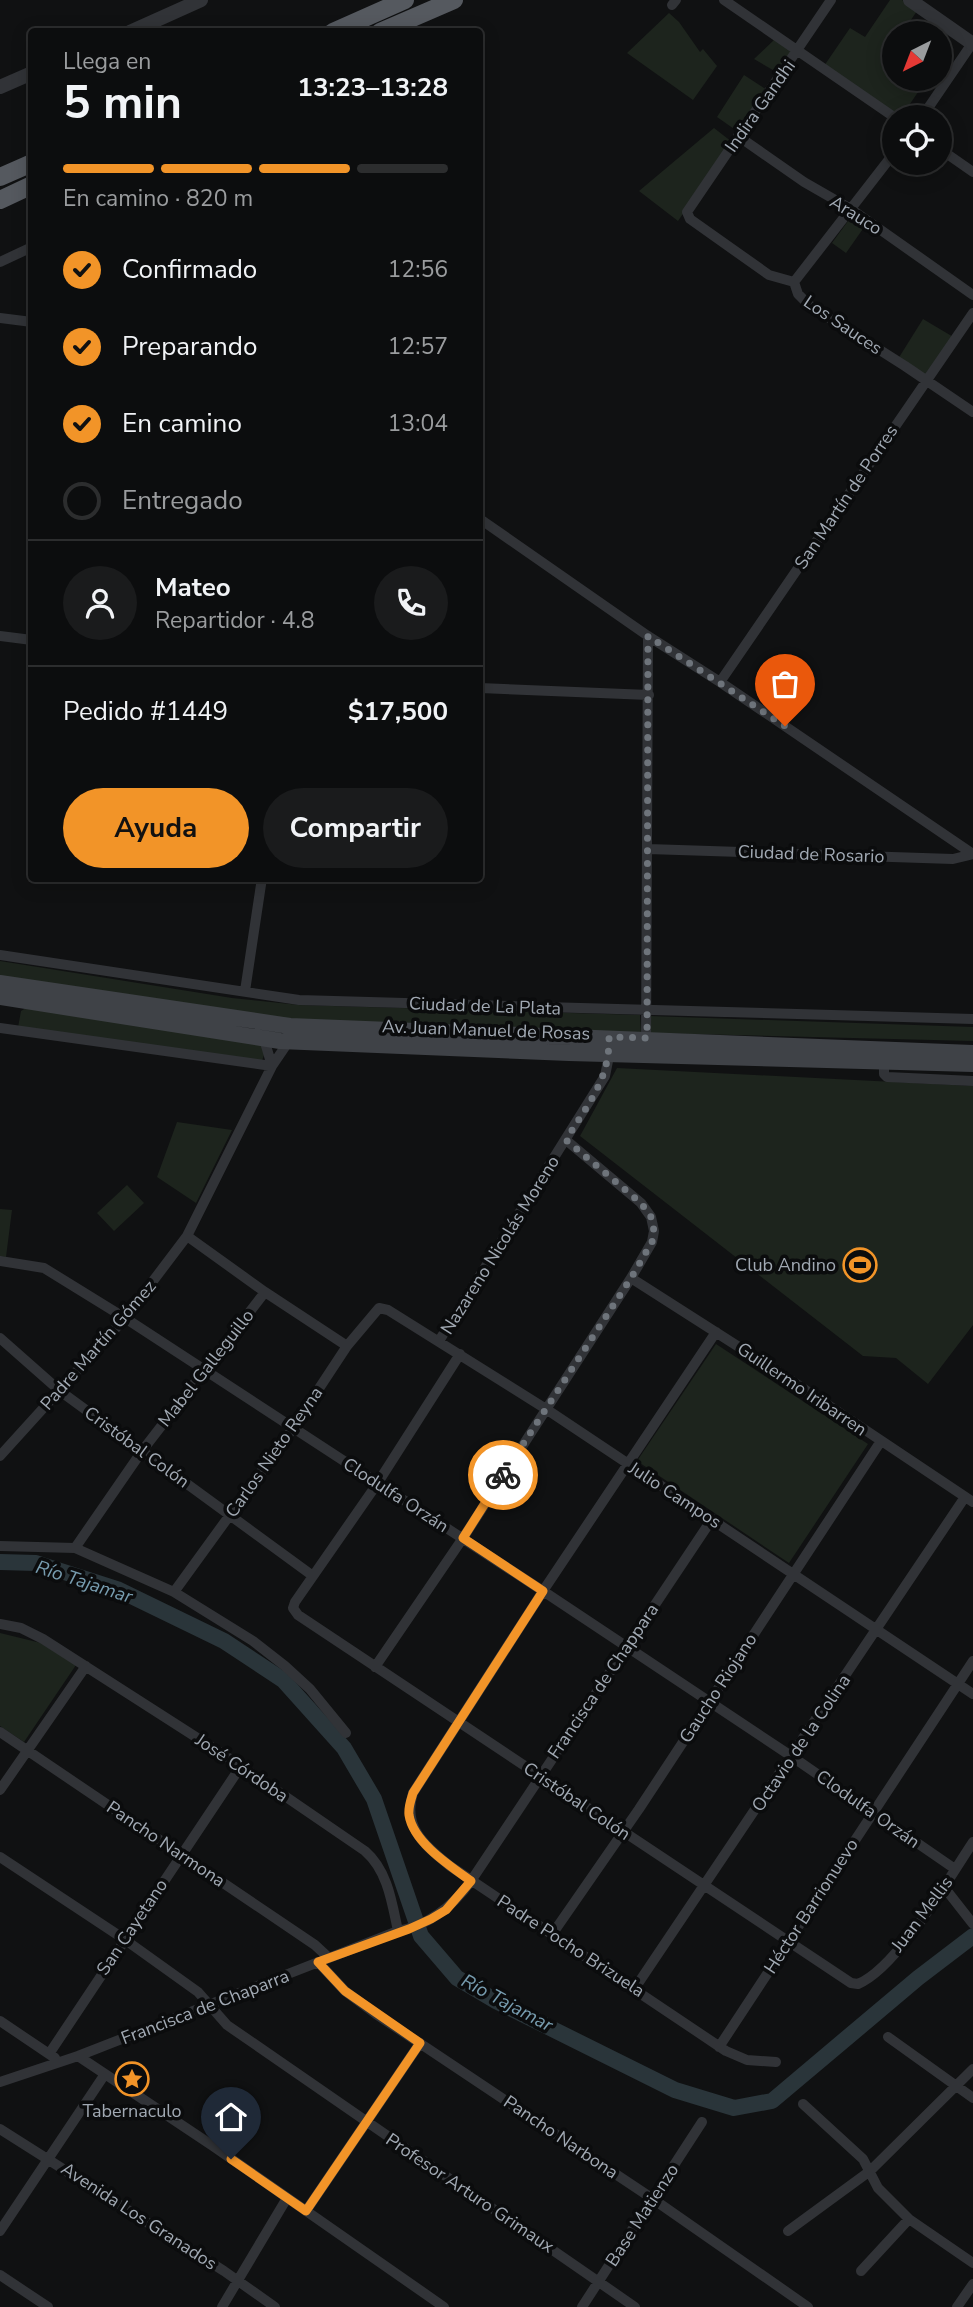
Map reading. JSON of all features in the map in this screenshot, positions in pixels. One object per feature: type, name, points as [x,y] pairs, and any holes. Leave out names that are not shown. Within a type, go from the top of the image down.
[{"type":"highway","points":[[342,28],[405,0]]},
{"type":"highway","points":[[389,28],[454,0]]},
{"type":"highway","points":[[0,177],[28,165]]},
{"type":"highway","points":[[0,200],[28,187]]},
{"type":"main road","name":"Av. Juan Manuel de Rosas","points":[[0,983],[290,1026],[610,1046]]},
{"type":"main road","name":"Av. Juan Manuel de Rosas","points":[[0,997],[289,1041],[973,1053]]},
{"type":"main road","name":"Av. Juan Manuel de Rosas","points":[[646,1046],[973,1064]]},
{"type":"street","points":[[139,28],[201,0]]},
{"type":"street","points":[[724,0],[882,109]]},
{"type":"street","name":"Indira Gandhi","points":[[687,212],[831,0]]},
{"type":"street","points":[[910,0],[973,43],[930,105]]},
{"type":"street","points":[[0,87],[28,75]]},
{"type":"street","name":"Arauco","points":[[738,136],[804,182],[851,209],[973,295]]},
{"type":"street","points":[[952,157],[973,172]]},
{"type":"street","points":[[794,282],[882,169]]},
{"type":"street","name":"Los Sauces","points":[[687,212],[690,219],[769,275],[794,282],[798,294],[809,305],[973,412]]},
{"type":"street","points":[[0,262],[28,249]]},
{"type":"street","name":"San Martín de Porres","points":[[720,682],[973,313]]},
{"type":"street","points":[[0,318],[28,322]]},
{"type":"street","points":[[483,521],[648,636],[973,854]]},
{"type":"street","points":[[0,636],[28,640]]},
{"type":"street","points":[[646,1046],[648,636]]},
{"type":"street","points":[[483,688],[649,695]]},
{"type":"street","name":"Ciudad de Rosario","points":[[648,849],[953,859],[973,854]]},
{"type":"street","points":[[245,991],[261,882]]},
{"type":"street","name":"Ciudad de La Plata","points":[[0,955],[299,1000],[973,1019]]},
{"type":"street","points":[[0,1028],[272,1066],[264,1039]]},
{"type":"street","name":"Padre Martín Gómez","points":[[0,1456],[125,1318],[187,1236],[272,1066],[289,1041]]},
{"type":"street","name":"Nazareno Nicolás Moreno","points":[[439,1341],[605,1076],[610,1046]]},
{"type":"street","points":[[884,1061],[884,1074],[887,1077],[973,1081]]},
{"type":"street","points":[[374,1667],[463,1538],[652,1242],[654,1231],[651,1217],[641,1203],[566,1140]]},
{"type":"street","points":[[187,1236],[347,1346]]},
{"type":"street","name":"Clodulfa Orzán","points":[[0,1261],[44,1268],[125,1318],[543,1591],[955,1869]]},
{"type":"street","name":"Guillermo Iribarren","points":[[631,1278],[969,1500]]},
{"type":"street","name":"Mabel Galleguillo","points":[[75,1548],[142,1451],[265,1292]]},
{"type":"street","name":"Julio Campos","points":[[373,1312],[379,1308],[388,1310],[460,1354],[973,1694]]},
{"type":"street","name":"Carlos Nieto Reyna","points":[[174,1592],[373,1312]]},
{"type":"street","points":[[458,1722],[716,1332]]},
{"type":"street","name":"Cristóbal Colón","points":[[0,1338],[60,1391],[313,1576]]},
{"type":"street","name":"Nazareno Nicolás Moreno","points":[[293,1608],[460,1354]]},
{"type":"street","name":"Gaucho Riojano","points":[[553,1933],[623,1832],[881,1441]]},
{"type":"street","name":"Octavio de la Colina","points":[[635,1989],[877,1629],[969,1500]]},
{"type":"street","name":"Francisca de Chappara","points":[[403,1930],[446,1910],[471,1881],[712,1520]]},
{"type":"street","points":[[0,1546],[75,1548],[174,1592],[253,1641],[285,1666],[310,1689],[346,1733]]},
{"type":"street","name":"Cristóbal Colón","points":[[293,1608],[298,1615],[374,1667],[788,1942],[851,1983],[865,1981]]},
{"type":"street","name":"José Córdoba","points":[[0,1624],[21,1628],[86,1666],[241,1766],[377,1861],[403,1930]]},
{"type":"street","name":"Héctor Barrionuevo","points":[[719,2047],[973,1661]]},
{"type":"street","points":[[0,1790],[86,1666]]},
{"type":"street","name":"Padre Pocho Brizuela","points":[[458,1722],[413,1793],[409,1806],[409,1817],[423,1840],[442,1860],[471,1881],[553,1933],[719,2047],[747,2060],[776,2063]]},
{"type":"street","name":"Pancho Narmona","points":[[0,1732],[315,1945],[323,1960]]},
{"type":"street","name":"San Cayetano","points":[[49,2054],[241,1766]]},
{"type":"street","name":"Juan Mellis","points":[[865,1981],[918,1926],[973,1842]]},
{"type":"street","name":"Profesor Arturo Grimaux","points":[[0,1857],[124,1939],[198,1992],[227,2025],[635,2307]]},
{"type":"street","points":[[944,1887],[971,1922]]},
{"type":"street","name":"Francisca de Chaparra","points":[[0,2082],[78,2056],[403,1930]]},
{"type":"street","name":"Pancho Narbona","points":[[323,1960],[345,1991],[808,2307]]},
{"type":"street","points":[[0,2021],[60,2061]]},
{"type":"street","points":[[887,2037],[973,2098]]},
{"type":"street","points":[[306,2211],[420,2043]]},
{"type":"street","points":[[78,2056],[444,2307]]},
{"type":"street","points":[[788,2231],[870,2171],[973,2069]]},
{"type":"street","points":[[0,2231],[105,2074]]},
{"type":"street","points":[[803,2104],[863,2160],[878,2188],[909,2219],[973,2263]]},
{"type":"street","name":"Base Matienzo","points":[[582,2307],[702,2122]]},
{"type":"street","name":"Avenida Los Granados","points":[[0,2129],[275,2307]]},
{"type":"street","points":[[222,2307],[287,2198]]},
{"type":"street","points":[[861,2271],[909,2219]]},
{"type":"street","points":[[0,2275],[47,2307]]},
{"type":"street","points":[[957,2307],[973,2284]]},
{"type":"shaded area","points":[[890,0],[902,0],[917,11],[910,21],[882,21],[882,91],[919,91],[909,105],[882,107],[824,66],[850,28],[865,37]]},
{"type":"shaded area","points":[[669,13],[679,22],[700,52],[703,49],[717,66],[693,100],[627,53]]},
{"type":"shaded area","points":[[775,39],[793,51],[778,73],[754,59]]},
{"type":"shaded area","points":[[744,75],[767,90],[737,131],[717,117]]},
{"type":"shaded area","points":[[714,128],[732,142],[678,221],[639,191]]},
{"type":"shaded area","points":[[854,213],[867,223],[846,253],[832,243]]},
{"type":"shaded area","points":[[923,319],[955,338],[927,379],[898,359]]},
{"type":"shaded area","points":[[0,961],[232,998],[299,1005],[640,1015],[641,1034],[277,1019],[0,978]]},
{"type":"shaded area","points":[[26,1008],[261,1043],[265,1052],[261,1064],[17,1033],[21,1011]]},
{"type":"shaded area","points":[[650,1016],[973,1027],[973,1041],[650,1033]]},
{"type":"shaded area","name":"Club Andino","points":[[617,1068],[973,1086],[973,1325],[928,1384],[896,1358],[863,1356],[580,1136]]},
{"type":"shaded area","points":[[177,1122],[232,1130],[196,1203],[157,1177]]},
{"type":"shaded area","points":[[127,1185],[144,1203],[114,1231],[97,1213]]},
{"type":"shaded area","points":[[0,1209],[12,1210],[6,1257],[0,1256]]},
{"type":"shaded area","points":[[716,1344],[868,1444],[789,1563],[637,1461]]},
{"type":"shaded area","points":[[0,1633],[41,1643],[76,1665],[24,1742],[0,1726]]},
{"type":"waterway","name":"Río Tajamar","points":[[0,1562],[36,1563],[117,1589],[224,1641],[283,1680],[344,1748],[374,1799],[421,1936],[457,1978],[496,2001],[675,2090],[734,2108],[772,2101],[918,1978],[973,1936]]},
{"type":"way so far","points":[[503,1475],[631,1278],[652,1242],[654,1231],[651,1217],[641,1203],[566,1140],[605,1076],[610,1054],[609,1037],[647,1038],[648,636],[785,726]]},
{"type":"place","name":"Club Andino","points":[[860,1265]]},
{"type":"place","name":"Tabernaculo","points":[[132,2079]]},
{"type":"route","points":[[231,2159],[306,2211],[420,2043],[345,1991],[318,1962],[431,1919],[446,1910],[471,1881],[435,1854],[423,1840],[409,1817],[409,1806],[413,1793],[543,1591],[463,1538],[503,1475]]}]
